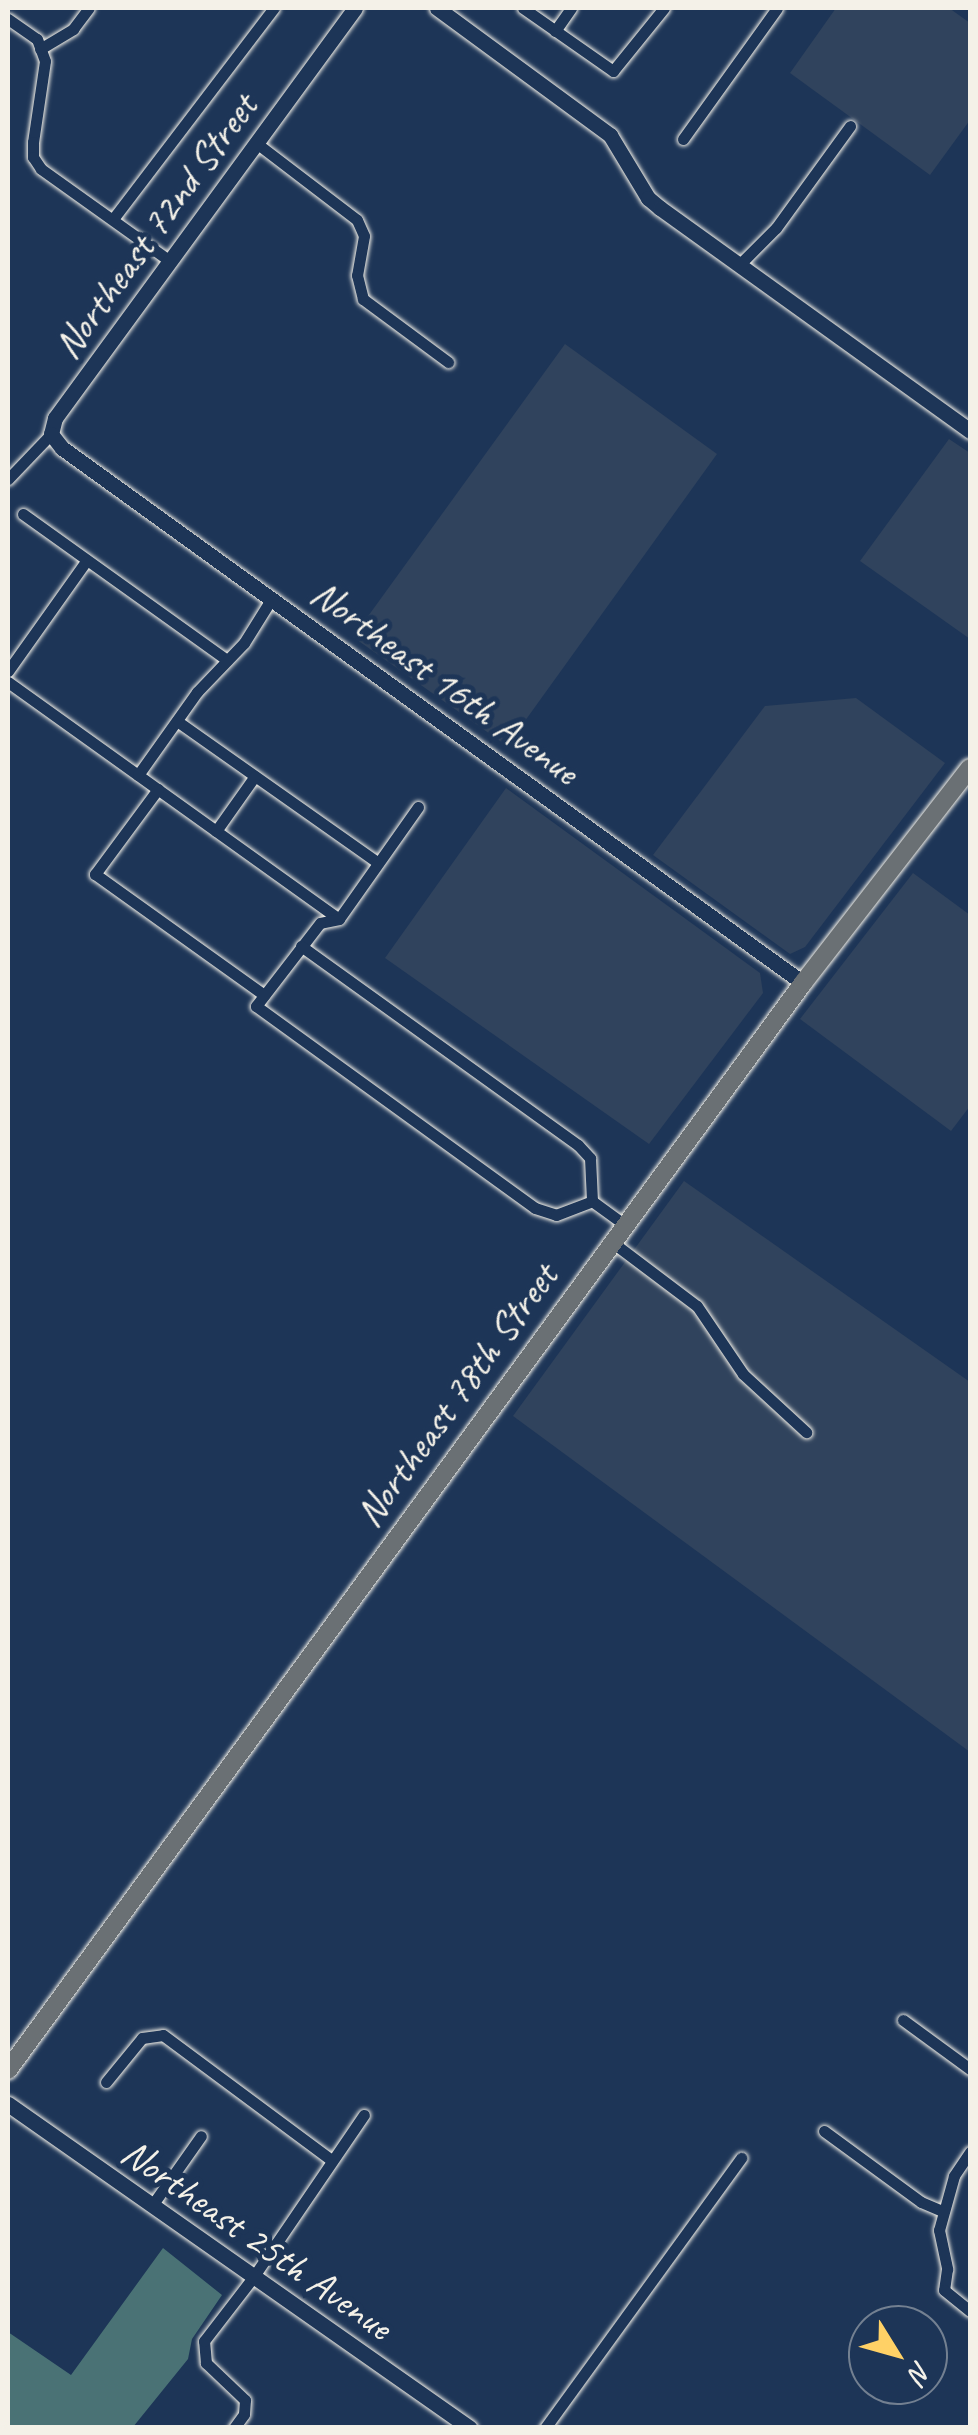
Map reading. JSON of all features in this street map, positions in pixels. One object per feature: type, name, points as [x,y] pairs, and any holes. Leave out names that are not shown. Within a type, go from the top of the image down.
[{"type":"main road","name":"Northeast 78th Street","points":[[8,2070],[803,983],[970,768]]},
{"type":"street","points":[[40,48],[73,28],[89,8]]},
{"type":"street","points":[[112,220],[274,8]]},
{"type":"street","name":"Northeast 72nd Street","points":[[8,479],[51,434],[56,418],[355,8]]},
{"type":"street","points":[[436,8],[615,140],[648,198],[970,431]]},
{"type":"street","points":[[523,8],[613,71],[664,8]]},
{"type":"street","points":[[555,30],[570,8]]},
{"type":"street","points":[[683,139],[777,8]]},
{"type":"street","points":[[8,19],[36,39],[45,61],[34,157],[41,169],[170,261]]},
{"type":"street","points":[[739,265],[776,228],[850,126]]},
{"type":"street","points":[[256,142],[358,220],[364,236],[357,275],[363,299],[448,362]]},
{"type":"street","name":"Northeast 16th Avenue","points":[[51,434],[62,448],[803,983]]},
{"type":"street","points":[[23,514],[227,660]]},
{"type":"street","points":[[8,671],[87,560]]},
{"type":"street","points":[[138,775],[272,598]]},
{"type":"street","points":[[8,682],[340,920]]},
{"type":"street","points":[[177,720],[378,863]]},
{"type":"street","points":[[216,831],[256,776]]},
{"type":"street","points":[[158,789],[94,874],[264,995]]},
{"type":"street","points":[[418,807],[340,920],[320,923],[256,1006],[535,1208],[556,1216],[592,1202]]},
{"type":"street","points":[[301,946],[578,1145],[590,1158],[592,1202]]},
{"type":"street","points":[[592,1202],[625,1225]]},
{"type":"street","points":[[612,1242],[696,1306],[751,1384],[806,1432]]},
{"type":"street","points":[[903,2020],[970,2069]]},
{"type":"street","points":[[106,2082],[142,2038],[164,2035],[330,2159]]},
{"type":"street","name":"Northeast 25th Avenue","points":[[8,2104],[470,2428]]},
{"type":"street","points":[[234,2428],[246,2409],[244,2396],[206,2363],[202,2346],[364,2114]]},
{"type":"street","points":[[824,2131],[921,2202],[942,2211]]},
{"type":"street","points":[[152,2204],[201,2136]]},
{"type":"street","points":[[970,2152],[954,2176],[939,2230],[946,2276],[944,2290],[970,2311]]},
{"type":"street","points":[[545,2428],[741,2158]]},
{"type":"shaded area","points":[[836,8],[949,8],[970,23],[970,120],[930,175],[790,73]]},
{"type":"shaded area","points":[[565,344],[717,454],[507,746],[353,637]]},
{"type":"shaded area","points":[[949,439],[970,453],[970,639],[860,561]]},
{"type":"shaded area","points":[[856,698],[945,763],[805,947],[790,954],[653,855],[765,706]]},
{"type":"shaded area","points":[[506,788],[760,973],[763,993],[649,1144],[385,958]]},
{"type":"shaded area","points":[[913,873],[970,915],[970,1106],[951,1131],[800,1019]]},
{"type":"shaded area","points":[[684,1181],[970,1382],[970,1752],[513,1416]]},
{"type":"green space","points":[[163,2248],[222,2295],[192,2339],[188,2359],[133,2427],[8,2427],[8,2332],[71,2375]]}]
